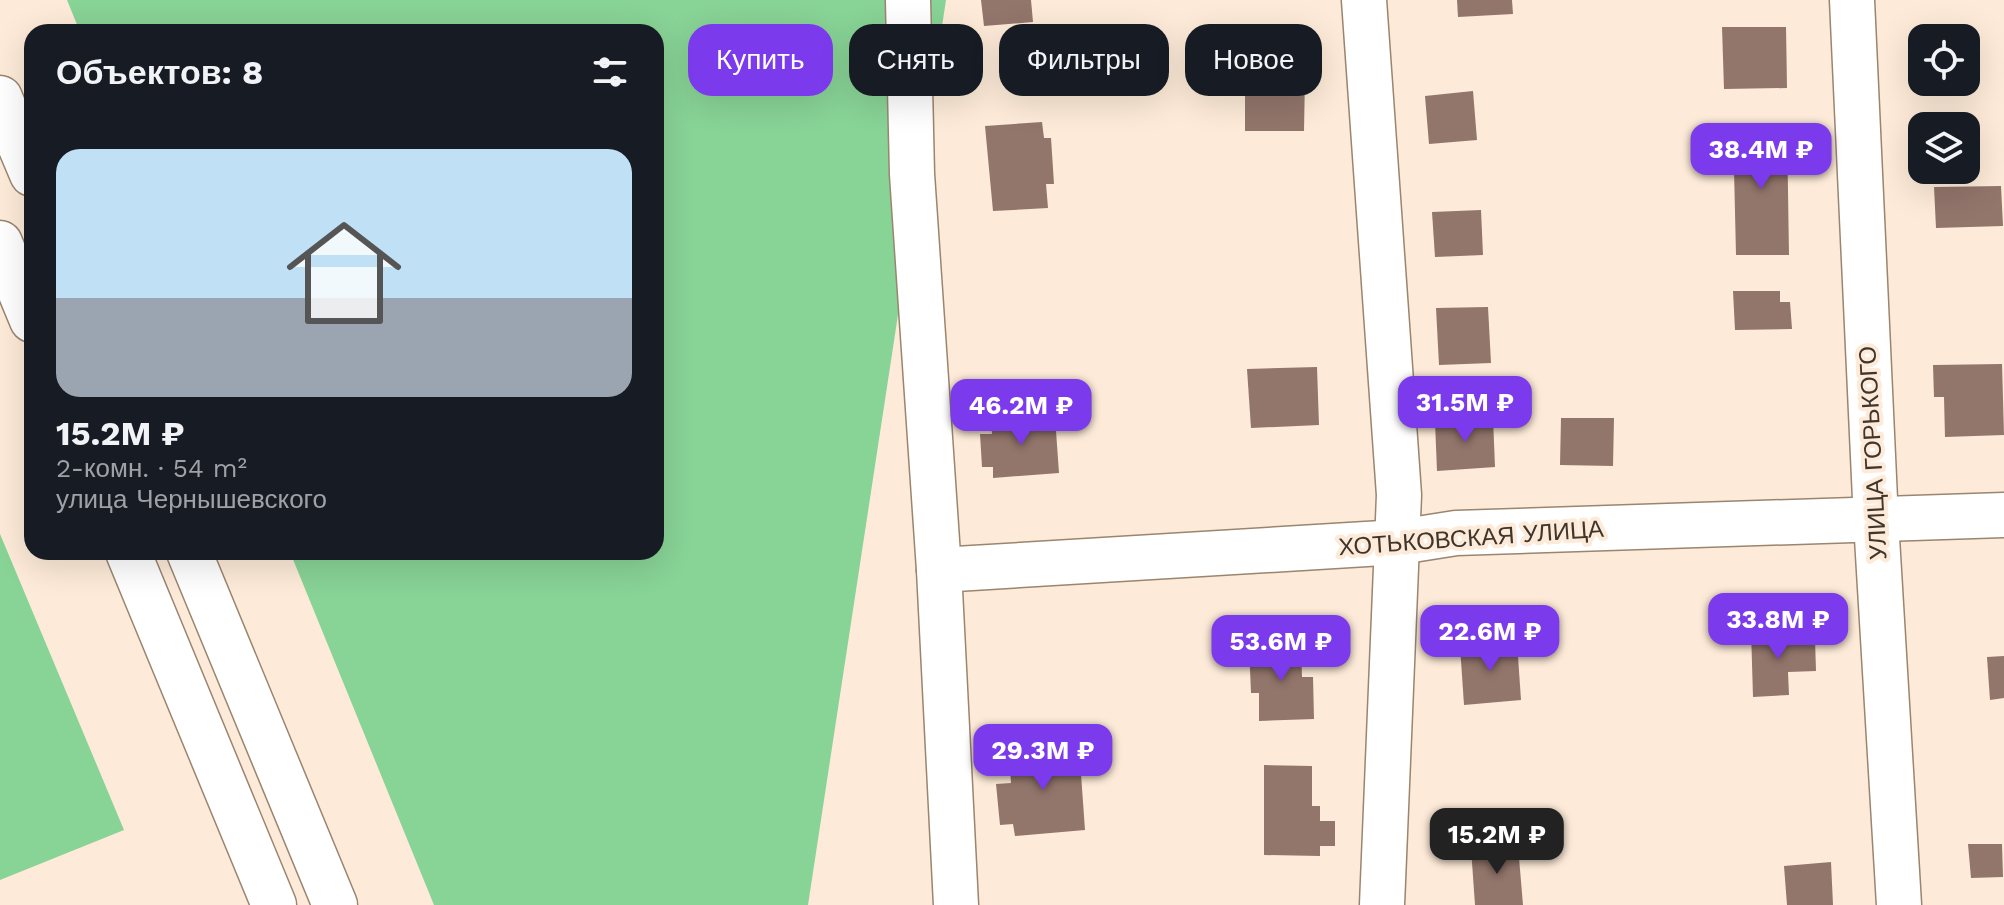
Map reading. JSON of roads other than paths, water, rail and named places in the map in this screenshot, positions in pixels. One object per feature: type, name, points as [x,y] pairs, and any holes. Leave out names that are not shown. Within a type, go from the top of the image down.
[{"type":"street","points":[[908,0],[912,174],[939,570],[956,905]]},
{"type":"street","points":[[1364,0],[1399,495],[1382,905]]},
{"type":"street","name":"УЛИЦА ГОРЬКОГО","points":[[1852,0],[1876,521],[1899,905]]},
{"type":"street","points":[[0,98],[24,155]]},
{"type":"street","points":[[0,243],[24,301]]},
{"type":"street","name":"ХОТЬКОВСКАЯ УЛИЦА","points":[[939,570],[1399,542],[1456,533],[2004,515]]},
{"type":"street","points":[[131,560],[274,905]]},
{"type":"street","points":[[192,560],[335,905]]}]
